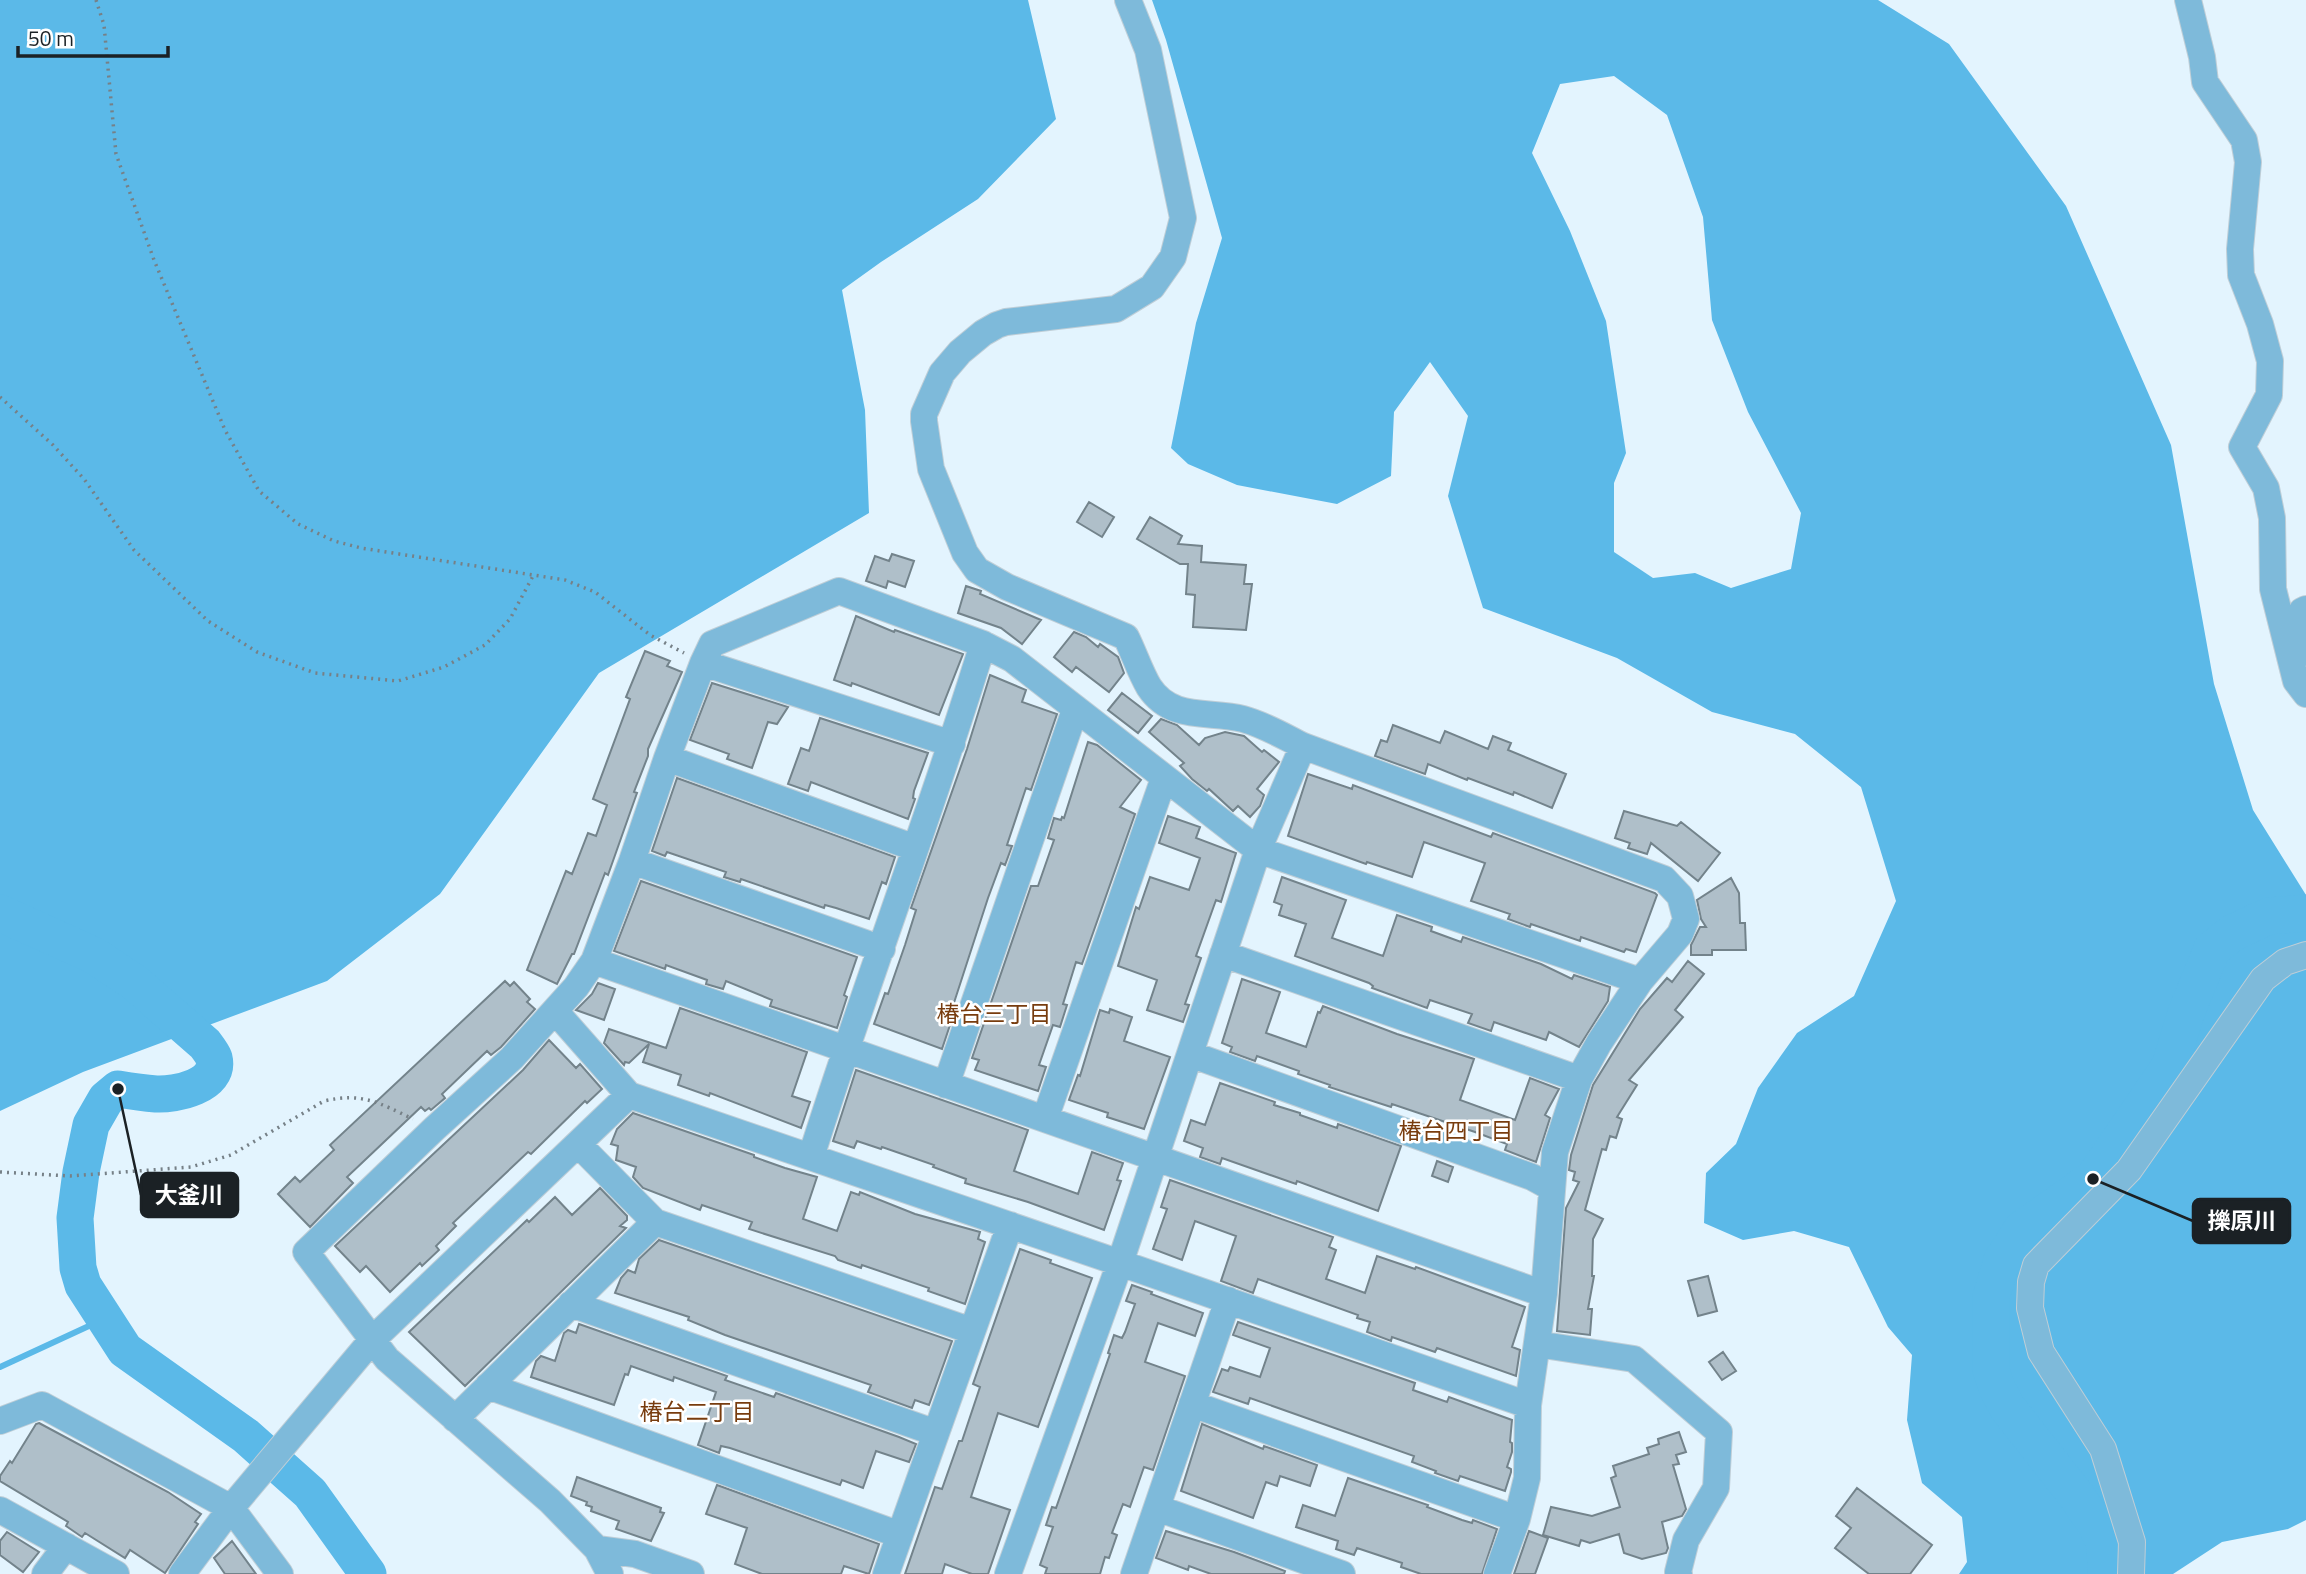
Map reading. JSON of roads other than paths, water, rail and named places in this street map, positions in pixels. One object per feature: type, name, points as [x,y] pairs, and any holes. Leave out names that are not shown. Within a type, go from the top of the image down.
[{"type":"street","points":[[1128,0],[1148,50],[1183,218],[1173,257],[1152,287],[1116,309],[997,325],[960,352],[942,373],[924,414],[930,469],[965,553],[977,570],[1007,587],[1126,637],[1150,688],[1168,705],[1194,715],[1239,718],[1265,726],[1303,746],[1664,879],[1680,895],[1686,919],[1681,934],[1640,981],[1579,1079],[1555,1152],[1544,1294],[1528,1405],[1527,1478],[1517,1519],[1497,1574]]},
{"type":"street","points":[[2188,0],[2203,57],[2205,82],[2244,140],[2248,162],[2240,249],[2241,275],[2260,324],[2270,361],[2269,396],[2242,447],[2266,488],[2272,518],[2273,589],[2296,681],[2306,694]]},
{"type":"street","points":[[610,1574],[597,1549],[550,1501],[387,1359],[306,1252],[512,1058],[555,1011],[594,961],[667,758],[712,644],[839,591],[983,644],[1012,659],[1258,850],[1640,981]]},
{"type":"street","points":[[2306,608],[2302,611],[2297,635],[2306,676]]},
{"type":"street","points":[[811,1157],[845,1049],[952,744],[983,644]]},
{"type":"street","points":[[703,663],[952,744]]},
{"type":"street","points":[[946,1085],[1075,710]]},
{"type":"street","points":[[1009,1574],[1120,1263],[1258,850],[1303,746]]},
{"type":"street","points":[[667,758],[915,848]]},
{"type":"street","points":[[1045,1119],[1164,778]]},
{"type":"street","points":[[632,860],[882,949]]},
{"type":"street","points":[[1223,954],[1579,1079]]},
{"type":"street","points":[[2131,1574],[2132,1542],[2103,1449],[2041,1352],[2029,1307],[2031,1282],[2036,1265],[2129,1170],[2263,979],[2285,962],[2306,955]]},
{"type":"street","points":[[594,961],[1544,1294]]},
{"type":"street","points":[[555,1011],[628,1095],[1528,1405]]},
{"type":"street","points":[[1190,1054],[1532,1177],[1552,1188]]},
{"type":"street","points":[[182,1574],[232,1508],[372,1340],[628,1095]]},
{"type":"street","points":[[578,1143],[655,1222],[972,1331]]},
{"type":"street","points":[[455,1419],[655,1222]]},
{"type":"street","points":[[886,1574],[1010,1225]]},
{"type":"street","points":[[1134,1574],[1228,1300]]},
{"type":"street","points":[[571,1304],[936,1433]]},
{"type":"street","points":[[1537,1344],[1634,1359],[1719,1432],[1716,1488],[1686,1540],[1679,1574]]},
{"type":"street","points":[[488,1386],[900,1535]]},
{"type":"street","points":[[1192,1404],[1517,1519]]},
{"type":"street","points":[[0,1421],[42,1405],[232,1508],[280,1574]]},
{"type":"street","points":[[1157,1508],[1342,1574]]},
{"type":"street","points":[[0,1510],[116,1574]]},
{"type":"street","points":[[45,1574],[66,1546]]},
{"type":"street","points":[[597,1549],[635,1554],[691,1574]]},
{"type":"waterway","points":[[0,913],[93,955],[134,982],[205,1044],[212,1054],[214,1068],[211,1076],[204,1082],[195,1087],[164,1094],[118,1089],[106,1099],[91,1125],[75,1218],[78,1268],[83,1285],[125,1350],[246,1436],[310,1493],[368,1574]]},
{"type":"waterway","points":[[2106,1574],[2105,1545],[2096,1525],[2007,1407],[1991,1370],[1991,1297],[2002,1260],[2022,1229],[2093,1179],[2170,1066],[2186,1013],[2212,949],[2234,932],[2269,916],[2306,913]]},
{"type":"waterway","points":[[0,1367],[104,1319]]},
{"type":"place","name":"大釜川","points":[[118,1089]]},
{"type":"place","name":"擽原川","points":[[2093,1179]]},
{"type":"district","name":"椿台三丁目","points":[[994,1014]]},
{"type":"district","name":"椿台四丁目","points":[[1456,1131]]},
{"type":"district","name":"椿台二丁目","points":[[697,1412]]}]
